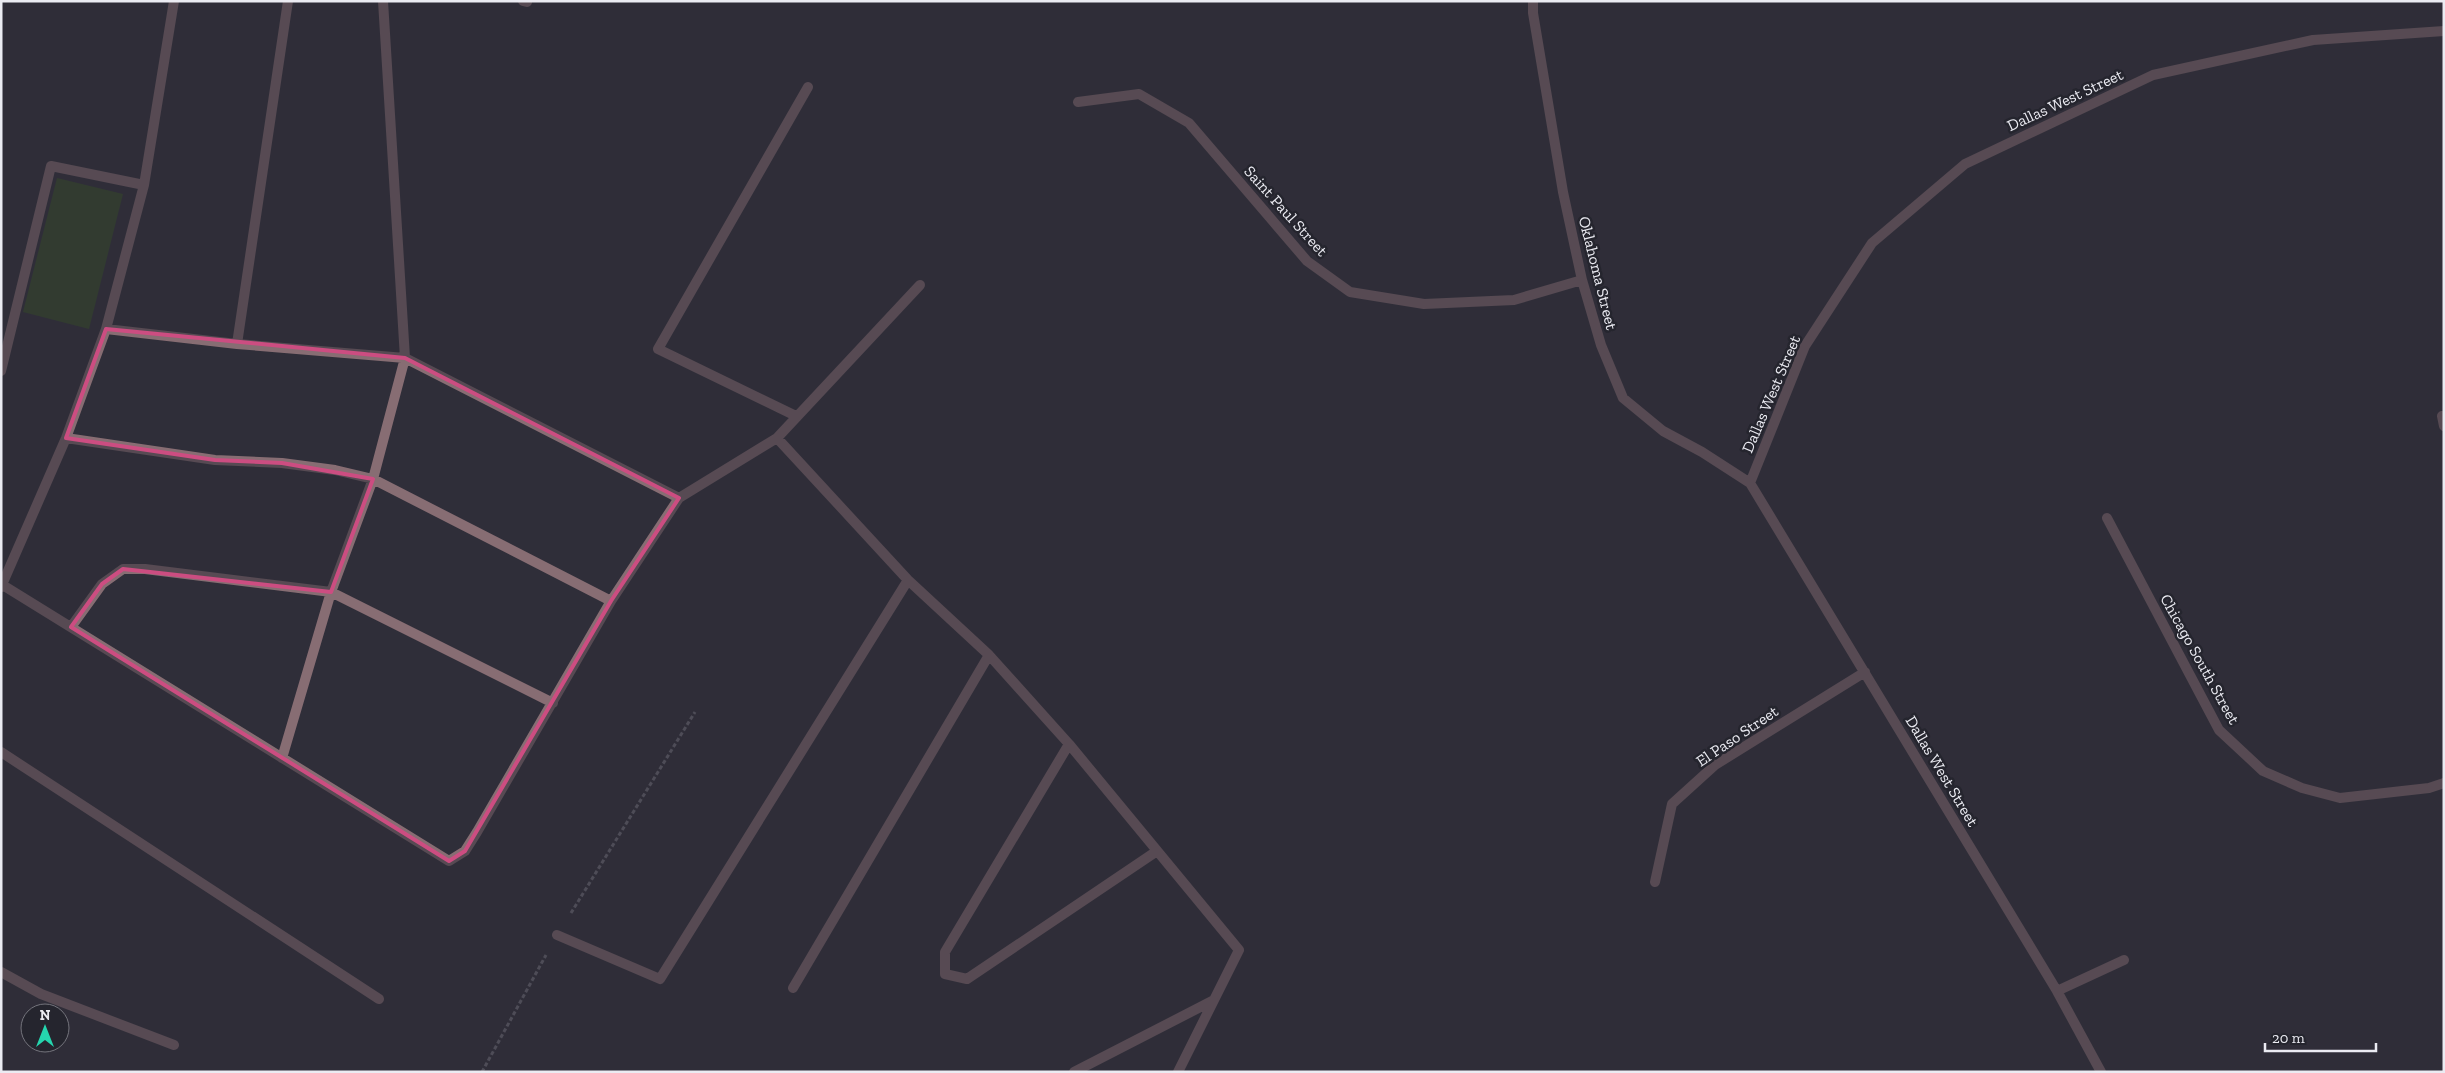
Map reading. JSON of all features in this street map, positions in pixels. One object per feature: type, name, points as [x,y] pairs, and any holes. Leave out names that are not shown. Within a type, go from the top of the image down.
[{"type":"street","points":[[174,1],[144,185],[106,329],[66,438],[2,586],[449,861],[465,851],[612,601],[679,498],[777,438],[920,285]]},
{"type":"street","points":[[237,344],[288,1]]},
{"type":"street","points":[[282,758],[331,592],[373,479],[405,358],[383,1]]},
{"type":"street","name":"Oklahoma Street","points":[[1533,1],[1533,13],[1563,192],[1582,280],[1601,345],[1623,398],[1663,431],[1702,452],[1750,483]]},
{"type":"street","name":"Dallas West Street","points":[[2101,1072],[2057,991],[1750,483],[1805,346],[1872,243],[1964,164],[2153,75],[2312,40],[2444,31]]},
{"type":"street","points":[[796,416],[658,349],[808,87]]},
{"type":"street","name":"Saint Paul Street","points":[[1078,102],[1139,94],[1189,123],[1307,261],[1350,292],[1424,304],[1514,300],[1582,280]]},
{"type":"street","points":[[1,371],[51,166],[144,185]]},
{"type":"street","points":[[106,329],[237,344],[405,358],[679,498]]},
{"type":"street","points":[[66,438],[215,460],[282,463],[335,470],[373,479],[612,601]]},
{"type":"street","points":[[777,438],[908,580],[988,655],[1069,744],[1239,950],[1178,1072]]},
{"type":"street","name":"Chicago South Street","points":[[2107,518],[2218,730],[2263,771],[2302,788],[2340,798],[2429,788],[2444,783]]},
{"type":"street","points":[[71,627],[102,584],[123,569],[145,569],[331,592],[553,703]]},
{"type":"street","points":[[558,935],[660,979],[908,580]]},
{"type":"street","points":[[793,988],[988,655]]},
{"type":"street","name":"El Paso Street","points":[[1655,882],[1672,804],[1715,765],[1864,672]]},
{"type":"street","points":[[1069,744],[946,952],[946,974],[967,979],[1157,851]]},
{"type":"street","points":[[1,752],[379,999]]},
{"type":"street","points":[[2057,991],[2124,960]]},
{"type":"street","points":[[1,972],[41,994],[174,1045]]},
{"type":"street","points":[[1074,1072],[1214,1000]]},
{"type":"path","points":[[482,1072],[558,935],[695,712]]},
{"type":"highlighted area","points":[[106,329],[405,358],[679,498],[611,601],[465,851],[449,861],[71,627],[102,584],[123,569],[331,592],[373,479],[282,463],[215,460],[66,438]]},
{"type":"green space","points":[[57,178],[123,194],[89,329],[23,312]]}]
